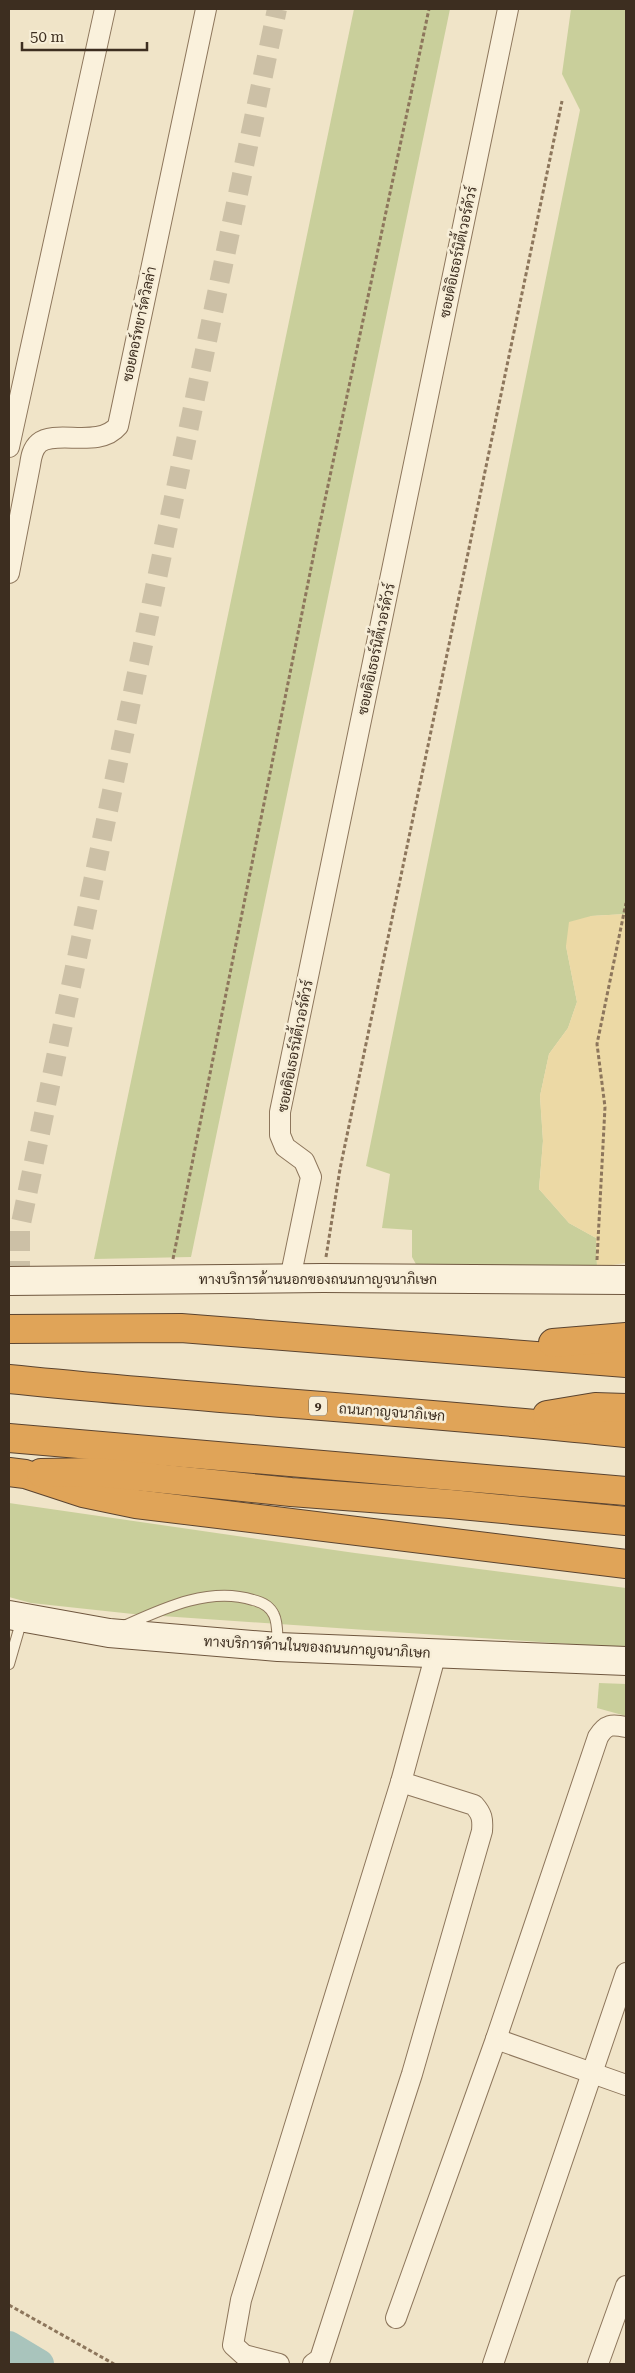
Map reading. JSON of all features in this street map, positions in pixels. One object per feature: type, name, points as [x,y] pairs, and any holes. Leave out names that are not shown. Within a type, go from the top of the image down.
[{"type":"highway","points":[[9,1329],[180,1328],[469,1349],[626,1363]]},
{"type":"highway","points":[[469,1349],[626,1337]]},
{"type":"highway","name":"ถนนกาญจนาภิเษก","points":[[9,1379],[120,1390],[513,1421],[626,1433]]},
{"type":"highway","points":[[513,1421],[595,1407],[626,1408]]},
{"type":"highway","points":[[9,1438],[626,1491]]},
{"type":"highway","points":[[17,1473],[96,1472],[291,1492],[622,1520]]},
{"type":"highway","points":[[17,1473],[83,1493],[136,1504],[626,1564]]},
{"type":"main road","name":"ทางบริการด้านนอกของถนนกาญจนาภิเษก","points":[[9,1281],[322,1278],[626,1280]]},
{"type":"main road","name":"ทางบริการด้านในของถนนกาญจนาภิเษก","points":[[16,1616],[109,1632],[278,1647],[626,1661]]},
{"type":"street","points":[[9,447],[105,9]]},
{"type":"street","name":"ซอยคอร์ทยาร์ดวิลล่า","points":[[9,573],[33,451],[39,443],[50,440],[105,436],[118,426],[206,9]]},
{"type":"street","name":"ซอยดิอิเธอร์นิตี้เวอร์ดัวร์","points":[[290,1279],[311,1177],[304,1162],[286,1147],[280,1135],[280,1112],[508,9]]},
{"type":"street","points":[[279,2364],[244,2355],[233,2345],[241,2300],[401,1782],[436,1653]]},
{"type":"street","points":[[396,2318],[496,2039],[598,1736],[604,1727],[613,1724],[626,1726]]},
{"type":"street","points":[[313,2364],[320,2358],[412,2074],[482,1831],[483,1819],[481,1813],[474,1805],[401,1782]]},
{"type":"street","points":[[493,2364],[626,1973]]},
{"type":"street","points":[[496,2039],[626,2084]]},
{"type":"street","points":[[598,2364],[626,2286]]},
{"type":"lane","points":[[109,1632],[166,1607],[219,1595],[237,1595],[269,1607],[275,1616],[278,1647]]},
{"type":"lane","points":[[9,1664],[16,1616]]},
{"type":"path","points":[[169,1280],[315,547],[429,9]]},
{"type":"path","points":[[322,1278],[340,1169],[562,101]]},
{"type":"path","points":[[596,1280],[605,1107],[597,1044],[626,903]]},
{"type":"path","points":[[9,2305],[114,2364]]},
{"type":"green space","points":[[354,9],[450,9],[191,1257],[94,1259]]},
{"type":"green space","points":[[571,9],[626,9],[626,914],[591,916],[566,946],[577,1002],[568,1028],[549,1054],[540,1096],[543,1141],[539,1189],[569,1223],[596,1238],[597,1267],[417,1266],[412,1257],[412,1230],[382,1228],[390,1174],[366,1166],[580,110],[562,74]]},
{"type":"green space","points":[[9,1503],[355,1553],[626,1588],[626,1648],[133,1614],[31,1603],[9,1597]]},
{"type":"green space","points":[[599,1683],[626,1684],[626,1716],[597,1708]]},
{"type":"sand","points":[[626,914],[626,1263],[597,1267],[596,1238],[569,1223],[539,1189],[543,1141],[540,1096],[549,1054],[568,1028],[577,1002],[566,946],[569,922],[591,916]]},
{"type":"waterway","points":[[9,2346],[39,2364]]},
{"type":"tunnel","points":[[20,1281],[20,1228],[277,9]]}]
